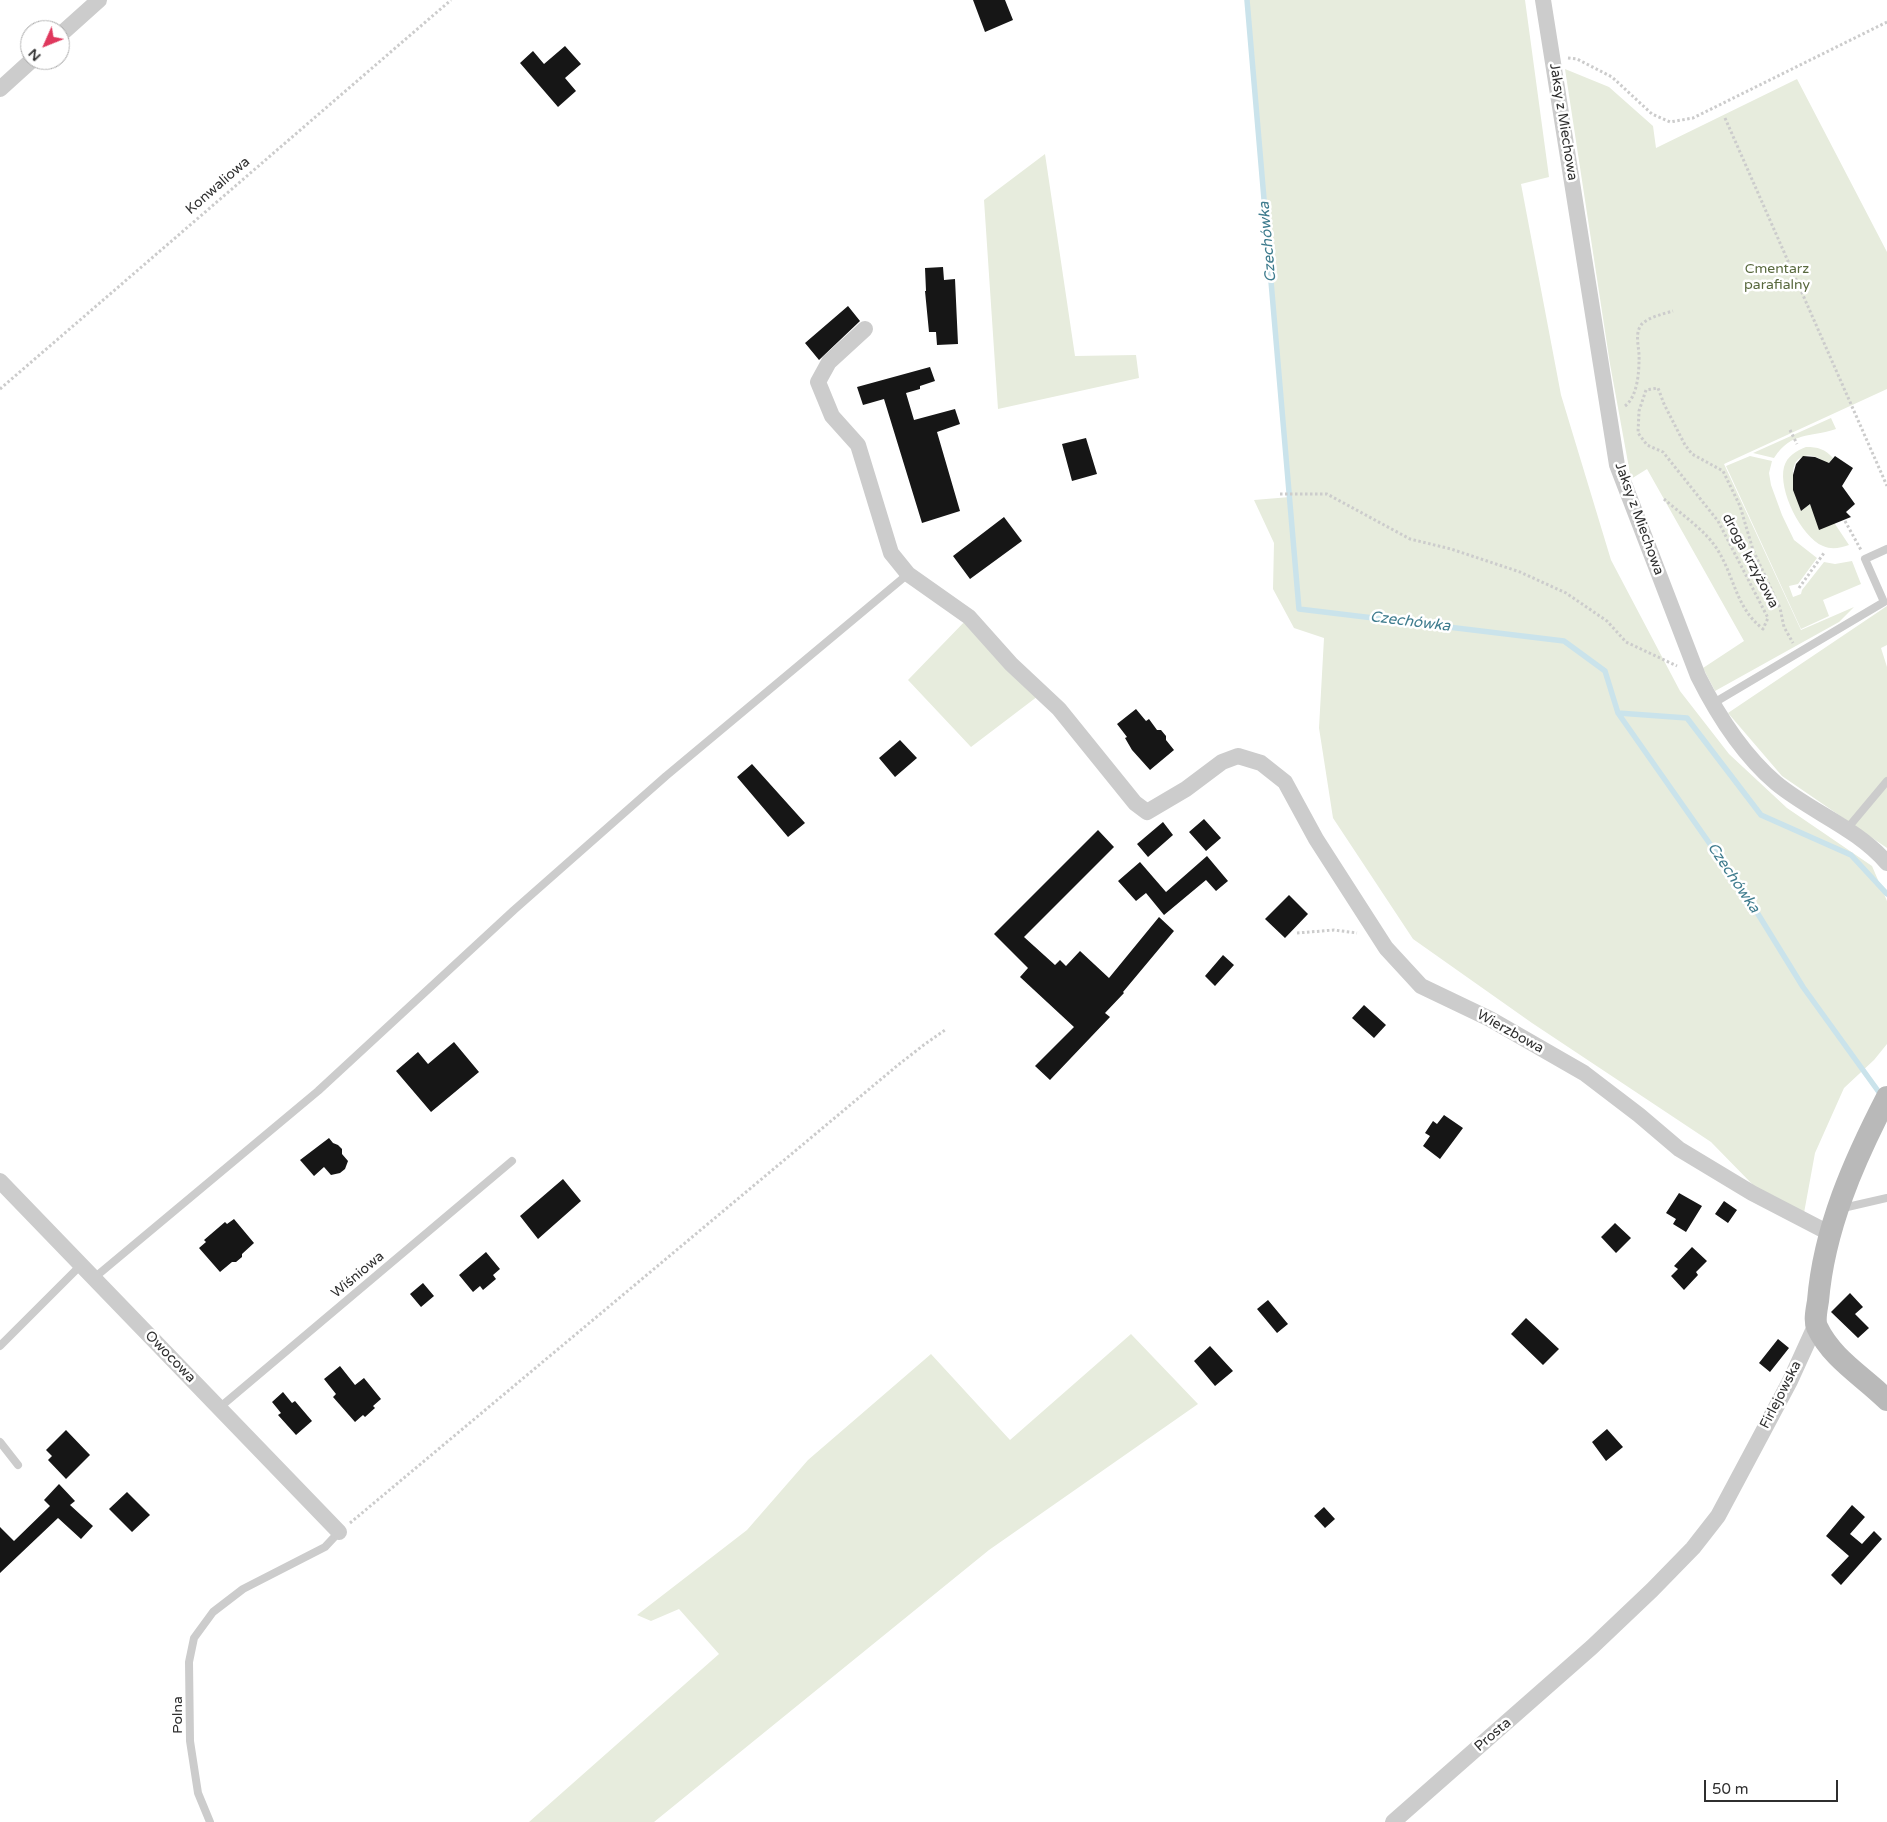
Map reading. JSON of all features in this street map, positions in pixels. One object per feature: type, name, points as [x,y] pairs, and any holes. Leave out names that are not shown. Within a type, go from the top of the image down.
[{"type":"street","points":[[70,26],[98,0]]},
{"type":"street","name":"Jaksy z Miechowa","points":[[1543,0],[1617,465],[1698,676],[1712,704],[1753,761],[1796,797],[1867,842],[1887,863]]},
{"type":"street","points":[[0,89],[21,70]]},
{"type":"street","points":[[865,330],[829,362],[818,382],[832,416],[858,445],[891,553],[908,574]]},
{"type":"street","name":"Wierzbowa","points":[[908,574],[968,617],[1011,664],[1059,709],[1135,803],[1147,812],[1186,789],[1222,762],[1238,756],[1261,763],[1285,782],[1316,839],[1386,948],[1421,986],[1490,1019],[1584,1073],[1639,1115],[1679,1149],[1752,1193],[1829,1233]]},
{"type":"street","name":"Firlejowska","points":[[1592,1647],[1693,1548],[1718,1516],[1790,1381],[1816,1324],[1820,1276],[1829,1233],[1845,1189],[1887,1097]]},
{"type":"street","name":"Owocowa","points":[[0,1181],[339,1532]]},
{"type":"street","points":[[1816,1324],[1825,1342],[1837,1357],[1887,1400]]},
{"type":"street","name":"Prosta","points":[[1393,1822],[1592,1647]]},
{"type":"lane","points":[[1712,704],[1884,602],[1865,560],[1887,549]]},
{"type":"lane","points":[[94,1278],[318,1091],[536,891],[666,776],[908,574]]},
{"type":"lane","points":[[1846,830],[1887,781]]},
{"type":"lane","name":"Wiśniowa","points":[[219,1408],[512,1162]]},
{"type":"lane","points":[[1838,1209],[1887,1198]]},
{"type":"lane","points":[[0,1346],[81,1265]]},
{"type":"lane","points":[[0,1442],[18,1465]]},
{"type":"lane","name":"Polna","points":[[210,1822],[198,1793],[190,1741],[189,1662],[194,1638],[213,1612],[243,1589],[325,1547],[339,1532]]},
{"type":"path","name":"Konwaliowa","points":[[0,389],[451,0]]},
{"type":"path","points":[[1552,57],[1577,59],[1612,77],[1652,114],[1670,122],[1693,118],[1887,22]]},
{"type":"path","points":[[1725,118],[1887,486]]},
{"type":"path","points":[[1609,414],[1618,412],[1630,403],[1635,390],[1640,360],[1638,337],[1641,325],[1654,316],[1672,311]]},
{"type":"path","name":"droga krzyżowa","points":[[1664,499],[1708,538],[1717,549],[1744,611],[1762,629],[1768,618],[1718,521],[1663,452],[1647,445],[1638,433],[1639,411],[1646,390],[1658,388],[1684,444],[1692,454],[1723,471],[1740,506],[1753,550],[1780,608],[1784,627],[1791,641],[1804,651]]},
{"type":"path","points":[[1790,430],[1796,444]]},
{"type":"path","points":[[1280,494],[1327,494],[1410,539],[1451,549],[1511,570],[1559,590],[1607,621],[1626,642],[1698,676]]},
{"type":"path","points":[[1845,521],[1865,560]]},
{"type":"path","points":[[1799,588],[1824,554]]},
{"type":"path","points":[[1297,933],[1334,930],[1363,934],[1386,948]]},
{"type":"path","points":[[339,1532],[905,1060],[945,1030]]},
{"type":"green space","points":[[1247,0],[1525,0],[1549,177],[1521,184],[1561,395],[1611,560],[1680,691],[1729,754],[1787,808],[1872,866],[1887,901],[1887,1044],[1874,1060],[1844,1088],[1815,1153],[1804,1213],[1754,1186],[1711,1142],[1532,1023],[1413,939],[1333,818],[1319,728],[1324,638],[1294,628],[1273,589],[1274,543],[1254,500],[1290,497]]},
{"type":"green space","name":"Cmentarz parafialny","points":[[1565,69],[1609,87],[1653,126],[1656,148],[1797,79],[1887,252],[1887,389],[1724,464],[1801,630],[1854,607],[1839,622],[1715,691],[1703,668],[1744,641],[1647,469],[1631,479],[1610,364]]},
{"type":"green space","points":[[1045,154],[1075,356],[1136,355],[1139,378],[998,409],[984,200]]},
{"type":"green space","points":[[1831,418],[1836,429],[1794,439],[1787,443],[1774,458],[1753,453]]},
{"type":"green space","points":[[1806,447],[1821,449],[1833,458],[1827,465],[1811,456],[1798,459],[1793,472],[1793,480],[1801,511],[1810,504],[1820,517],[1816,521],[1819,527],[1833,521],[1849,545],[1836,548],[1823,546],[1807,533],[1793,512],[1784,488],[1784,467],[1792,454]]},
{"type":"green space","points":[[1750,456],[1772,461],[1769,473],[1771,485],[1782,515],[1794,540],[1817,558],[1798,584],[1789,586],[1793,597],[1801,594],[1802,590],[1824,562],[1835,564],[1852,561],[1861,584],[1823,600],[1829,616],[1801,629],[1726,466]]},
{"type":"green space","points":[[1887,606],[1887,645],[1881,648],[1887,667],[1887,848],[1782,776],[1728,713]]},
{"type":"green space","points":[[969,617],[1042,693],[971,747],[908,680]]},
{"type":"green space","points":[[1131,1334],[1198,1404],[989,1550],[654,1822],[529,1822],[719,1654],[679,1609],[651,1621],[637,1615],[747,1530],[808,1460],[931,1354],[1010,1440]]},
{"type":"building","points":[[973,0],[1005,0],[1013,20],[985,32]]},
{"type":"building","points":[[565,46],[581,64],[565,78],[576,91],[558,107],[520,63],[533,51],[544,64]]},
{"type":"building","points":[[943,267],[944,280],[955,279],[958,344],[937,345],[936,332],[929,332],[925,268]]},
{"type":"building","points":[[848,306],[860,321],[819,360],[805,343]]},
{"type":"building","points":[[930,367],[935,381],[920,386],[920,389],[906,393],[914,420],[955,409],[960,424],[937,432],[960,511],[922,523],[884,399],[863,405],[857,387]]},
{"type":"building","points":[[1086,438],[1097,474],[1072,481],[1062,444]]},
{"type":"building","points":[[1803,456],[1815,457],[1829,463],[1835,456],[1853,468],[1842,486],[1855,504],[1846,512],[1851,517],[1819,530],[1810,504],[1801,511],[1793,490],[1793,475],[1796,464]]},
{"type":"building","points":[[1004,517],[1022,541],[970,579],[953,556]]},
{"type":"building","points":[[1136,709],[1146,721],[1149,719],[1157,730],[1161,730],[1174,750],[1150,770],[1132,750],[1125,738],[1127,737],[1117,724]]},
{"type":"building","points":[[900,740],[917,758],[895,777],[879,758]]},
{"type":"building","points":[[752,764],[805,823],[788,837],[737,777]]},
{"type":"building","points":[[1204,819],[1221,838],[1206,851],[1189,832]]},
{"type":"building","points":[[1163,822],[1173,835],[1148,857],[1137,844]]},
{"type":"building","points":[[1098,830],[1114,847],[1024,937],[1055,965],[1060,960],[1066,966],[1080,951],[1109,978],[1159,917],[1174,931],[1124,993],[1105,1013],[1110,1017],[1050,1080],[1035,1066],[1074,1027],[1020,977],[1028,968],[994,934]]},
{"type":"building","points":[[1207,856],[1228,881],[1216,891],[1206,880],[1164,915],[1146,893],[1136,901],[1118,881],[1140,862],[1166,892]]},
{"type":"building","points":[[1289,895],[1308,914],[1285,938],[1265,919]]},
{"type":"building","points":[[1223,955],[1234,965],[1215,986],[1205,976]]},
{"type":"building","points":[[1364,1005],[1386,1025],[1374,1038],[1352,1018]]},
{"type":"building","points":[[454,1042],[479,1072],[431,1112],[396,1071],[418,1052],[428,1064]]},
{"type":"building","points":[[1444,1115],[1463,1128],[1440,1159],[1423,1146],[1430,1136],[1425,1133],[1433,1121],[1437,1124]]},
{"type":"building","points":[[329,1138],[342,1149],[342,1154],[348,1161],[345,1169],[340,1173],[331,1175],[324,1167],[314,1176],[300,1160]]},
{"type":"building","points":[[563,1179],[581,1201],[538,1239],[520,1216]]},
{"type":"building","points":[[1679,1193],[1702,1206],[1686,1232],[1673,1224],[1676,1219],[1666,1213]]},
{"type":"building","points":[[1724,1201],[1737,1210],[1728,1223],[1715,1214]]},
{"type":"building","points":[[234,1219],[254,1243],[242,1254],[242,1257],[236,1262],[232,1262],[220,1272],[199,1248],[206,1242],[204,1240],[225,1222],[227,1224]]},
{"type":"building","points":[[1615,1223],[1631,1238],[1616,1253],[1601,1237]]},
{"type":"building","points":[[1692,1247],[1707,1261],[1696,1272],[1698,1275],[1684,1290],[1671,1276],[1678,1269],[1674,1266]]},
{"type":"building","points":[[486,1252],[500,1269],[493,1275],[496,1279],[483,1290],[480,1286],[473,1292],[459,1275]]},
{"type":"building","points":[[423,1283],[434,1296],[421,1307],[410,1294]]},
{"type":"building","points":[[1850,1293],[1863,1307],[1855,1314],[1869,1328],[1858,1338],[1831,1312]]},
{"type":"building","points":[[1268,1300],[1288,1324],[1277,1333],[1257,1309]]},
{"type":"building","points":[[1526,1318],[1559,1349],[1543,1365],[1511,1334]]},
{"type":"building","points":[[1778,1339],[1789,1348],[1770,1372],[1759,1363]]},
{"type":"building","points":[[1210,1346],[1233,1371],[1215,1386],[1194,1361]]},
{"type":"building","points":[[340,1366],[355,1385],[364,1378],[381,1399],[365,1417],[363,1415],[355,1422],[333,1397],[336,1394],[324,1379]]},
{"type":"building","points":[[283,1392],[292,1403],[295,1401],[312,1421],[296,1435],[278,1415],[281,1413],[272,1402]]},
{"type":"building","points":[[1607,1429],[1623,1447],[1606,1461],[1592,1442]]},
{"type":"building","points":[[66,1430],[90,1455],[66,1479],[48,1460],[52,1456],[46,1450]]},
{"type":"building","points":[[59,1484],[75,1501],[70,1505],[93,1526],[81,1539],[58,1518],[0,1573],[0,1527],[14,1541],[50,1506],[44,1500]]},
{"type":"building","points":[[127,1492],[150,1515],[132,1532],[109,1509]]},
{"type":"building","points":[[1852,1505],[1865,1517],[1850,1534],[1862,1544],[1874,1531],[1882,1539],[1841,1585],[1831,1575],[1849,1556],[1826,1536]]},
{"type":"building","points":[[1324,1507],[1335,1519],[1325,1528],[1314,1516]]},
{"type":"waterway","name":"Czechówka","points":[[1247,0],[1299,609],[1564,641],[1605,671],[1618,713],[1750,901],[1803,987],[1881,1095]]},
{"type":"waterway","points":[[1618,713],[1687,718],[1761,815],[1851,855],[1887,894]]}]
